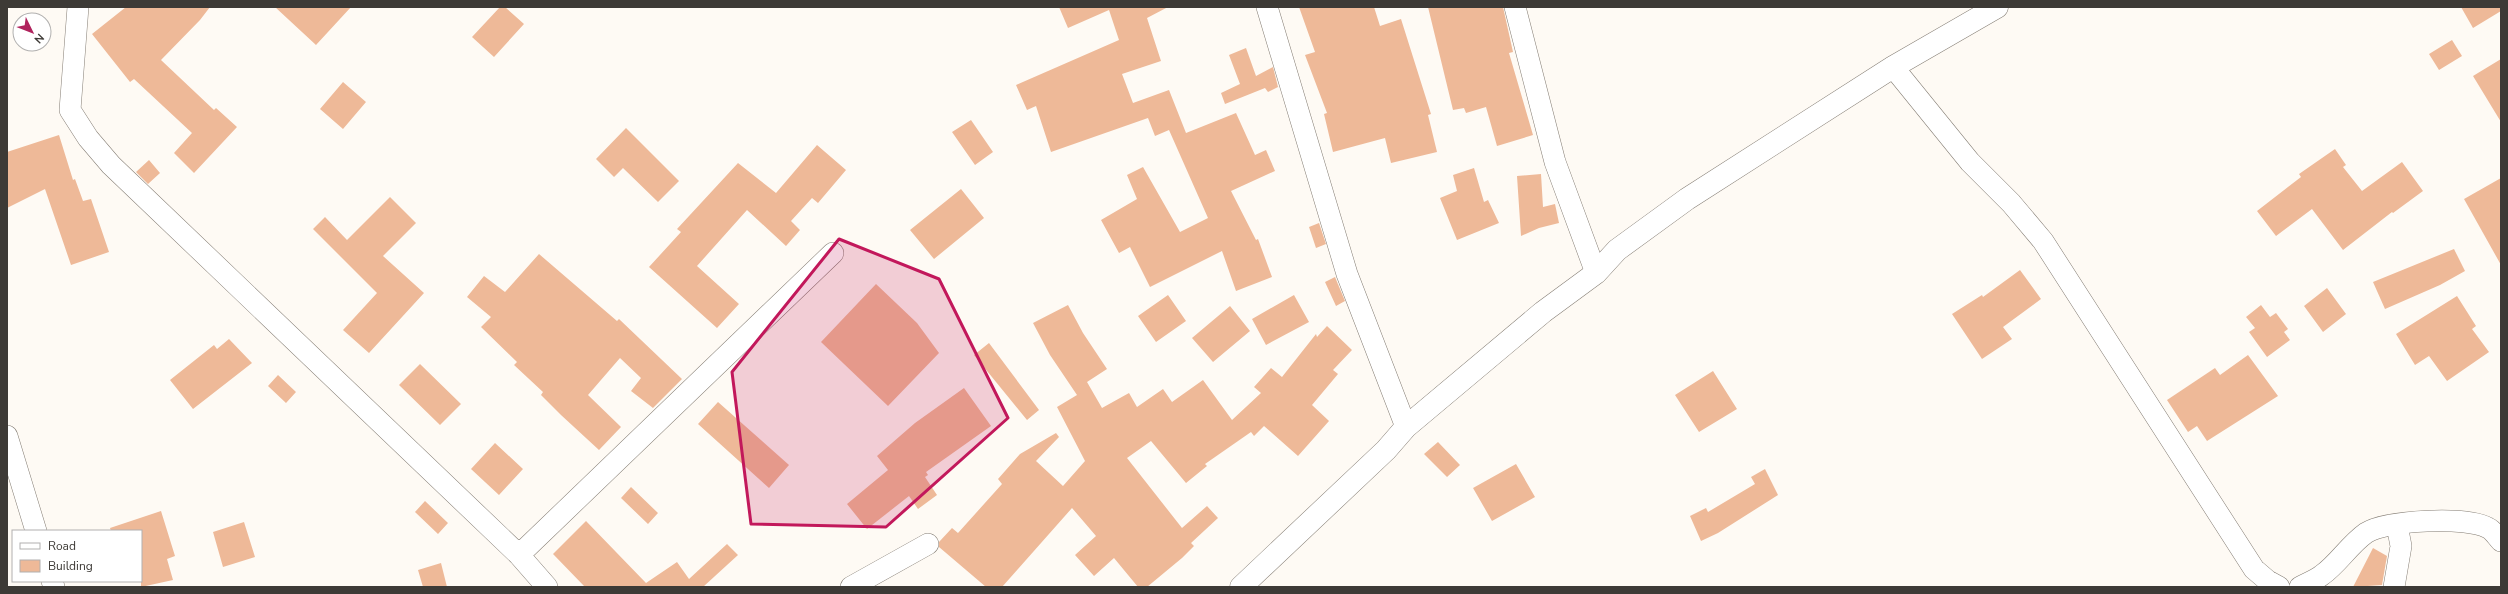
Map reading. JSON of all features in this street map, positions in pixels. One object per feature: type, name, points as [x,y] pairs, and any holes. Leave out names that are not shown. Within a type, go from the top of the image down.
[{"type":"main road","points":[[1241,587],[1386,450],[1406,427],[1543,312],[1596,273],[1617,250],[1687,199],[1893,67],[1996,7]]},
{"type":"street","points":[[78,7],[70,110],[88,138],[117,170],[519,555],[547,587]]},
{"type":"street","points":[[1267,7],[1347,274],[1406,427]]},
{"type":"street","points":[[1515,7],[1555,162],[1596,273]]},
{"type":"street","points":[[1893,67],[1970,162],[2012,203],[2043,241],[2254,569],[2268,581],[2279,587]]},
{"type":"street","points":[[519,555],[833,253]]},
{"type":"street","points":[[7,436],[36,530]]},
{"type":"street","points":[[2300,587],[2322,575],[2344,552],[2367,532],[2397,525],[2441,520],[2472,522],[2489,528],[2501,541]]},
{"type":"street","points":[[2394,587],[2401,546],[2397,525]]},
{"type":"street","points":[[851,587],[928,544]]},
{"type":"highlighted area","points":[[839,239],[939,279],[1008,418],[886,527],[751,524],[732,372]]},
{"type":"building","points":[[126,7],[210,7],[200,20],[161,60],[214,110],[216,108],[237,127],[194,173],[174,153],[192,133],[134,79],[130,82],[92,34]]},
{"type":"building","points":[[275,7],[351,7],[316,45]]},
{"type":"building","points":[[500,7],[505,7],[524,24],[494,57],[472,37]]},
{"type":"building","points":[[1059,7],[1168,7],[1147,18],[1161,61],[1122,74],[1133,103],[1169,90],[1186,133],[1236,113],[1255,155],[1266,150],[1275,171],[1231,191],[1256,240],[1258,239],[1272,277],[1236,291],[1222,251],[1150,287],[1130,247],[1119,253],[1101,220],[1137,199],[1127,175],[1143,167],[1180,232],[1208,218],[1169,130],[1155,136],[1148,118],[1051,152],[1036,106],[1027,110],[1016,85],[1119,40],[1109,10],[1068,28]]},
{"type":"building","points":[[1299,7],[1374,7],[1380,26],[1401,19],[1431,114],[1428,115],[1437,152],[1391,163],[1385,138],[1333,152],[1324,114],[1327,113],[1305,55],[1315,52]]},
{"type":"building","points":[[1428,7],[1503,7],[1513,52],[1509,53],[1533,135],[1497,146],[1486,107],[1466,113],[1464,108],[1453,110]]},
{"type":"building","points":[[2461,7],[2501,7],[2501,11],[2473,28]]},
{"type":"building","points":[[2452,40],[2462,56],[2439,70],[2429,54]]},
{"type":"building","points":[[1246,48],[1256,76],[1273,67],[1278,87],[1268,92],[1265,88],[1225,104],[1221,93],[1240,84],[1229,55]]},
{"type":"building","points":[[2501,59],[2501,122],[2473,76]]},
{"type":"building","points":[[343,82],[366,102],[343,129],[320,109]]},
{"type":"building","points":[[971,120],[993,152],[975,165],[952,132]]},
{"type":"building","points":[[626,128],[679,181],[658,202],[623,168],[614,177],[596,159]]},
{"type":"building","points":[[59,135],[73,180],[75,179],[83,201],[91,199],[109,252],[71,265],[45,189],[7,208],[7,152]]},
{"type":"building","points":[[817,145],[846,170],[818,203],[812,198],[791,221],[800,230],[786,246],[747,210],[697,266],[739,304],[717,328],[649,267],[681,232],[677,229],[738,163],[776,193]]},
{"type":"building","points":[[2335,149],[2346,165],[2343,167],[2362,191],[2402,162],[2423,191],[2393,213],[2392,212],[2343,250],[2312,209],[2276,236],[2257,211],[2301,177],[2299,174]]},
{"type":"building","points":[[149,160],[160,173],[148,184],[136,172]]},
{"type":"building","points":[[1474,168],[1484,202],[1488,200],[1499,223],[1457,240],[1440,198],[1457,191],[1453,175]]},
{"type":"building","points":[[1541,174],[1543,207],[1555,204],[1559,223],[1539,228],[1521,236],[1517,176]]},
{"type":"building","points":[[2501,178],[2501,265],[2464,199]]},
{"type":"building","points":[[961,189],[984,218],[934,259],[910,230]]},
{"type":"building","points":[[390,197],[416,223],[383,256],[424,293],[369,353],[343,330],[377,293],[313,229],[325,217],[347,240]]},
{"type":"building","points":[[1319,223],[1326,244],[1316,248],[1309,227]]},
{"type":"building","points":[[2454,249],[2465,271],[2440,285],[2385,309],[2373,282]]},
{"type":"building","points":[[539,254],[617,321],[619,319],[682,379],[653,408],[631,391],[641,378],[620,358],[588,395],[621,427],[599,450],[541,395],[543,392],[514,365],[517,362],[481,327],[491,317],[467,297],[484,276],[505,292]]},
{"type":"building","points":[[2020,270],[2041,299],[2003,327],[2012,339],[1982,359],[1952,314],[1982,295],[1983,297]]},
{"type":"building","points":[[1335,277],[1345,301],[1336,306],[1325,282]]},
{"type":"building","points":[[876,284],[917,323],[939,353],[888,406],[821,342]]},
{"type":"building","points":[[2327,288],[2346,314],[2323,332],[2304,306]]},
{"type":"building","points":[[1168,295],[1186,321],[1156,342],[1138,316]]},
{"type":"building","points":[[1294,295],[1309,322],[1266,345],[1252,319]]},
{"type":"building","points":[[2457,296],[2476,326],[2472,329],[2489,352],[2447,381],[2429,356],[2415,365],[2396,334]]},
{"type":"building","points":[[1068,305],[1083,333],[1107,369],[1087,382],[1102,408],[1129,393],[1137,407],[1163,389],[1172,402],[1203,380],[1232,420],[1261,393],[1254,387],[1271,368],[1282,377],[1316,334],[1317,337],[1327,326],[1352,350],[1333,370],[1338,374],[1312,405],[1329,421],[1298,456],[1264,426],[1254,436],[1251,432],[1205,464],[1207,466],[1186,483],[1151,441],[1127,458],[1182,528],[1207,506],[1218,518],[1191,543],[1194,546],[1182,558],[1147,587],[1138,587],[1114,558],[1094,576],[1075,555],[1096,536],[1072,508],[1002,587],[986,587],[939,547],[939,542],[952,528],[958,533],[1002,484],[998,479],[1020,454],[1056,433],[1059,437],[1036,461],[1063,486],[1085,461],[1057,407],[1077,395],[1050,355],[1033,323]]},
{"type":"building","points":[[2261,305],[2270,317],[2276,313],[2288,329],[2284,332],[2290,340],[2267,357],[2249,332],[2255,328],[2246,317]]},
{"type":"building","points":[[1230,306],[1250,331],[1213,362],[1192,338]]},
{"type":"building","points":[[229,339],[252,363],[193,409],[170,380],[214,345],[217,349]]},
{"type":"building","points":[[989,343],[1039,410],[1027,420],[974,355]]},
{"type":"building","points":[[2248,355],[2278,396],[2207,441],[2197,426],[2188,432],[2167,400],[2215,368],[2220,375]]},
{"type":"building","points":[[420,364],[461,404],[440,425],[399,385]]},
{"type":"building","points":[[1713,371],[1737,409],[1699,432],[1675,395]]},
{"type":"building","points":[[278,375],[296,392],[286,403],[268,386]]},
{"type":"building","points":[[964,388],[991,426],[926,472],[928,475],[925,477],[937,495],[918,509],[909,496],[867,529],[847,504],[888,470],[877,456],[915,423]]},
{"type":"building","points":[[718,402],[789,465],[769,488],[698,424]]},
{"type":"building","points":[[1438,442],[1460,465],[1447,477],[1424,454]]},
{"type":"building","points":[[495,443],[523,469],[499,495],[471,469]]},
{"type":"building","points":[[1516,464],[1535,497],[1492,521],[1473,488]]},
{"type":"building","points":[[1765,469],[1778,495],[1718,533],[1701,541],[1690,516],[1706,508],[1708,512],[1755,484],[1751,477]]},
{"type":"building","points":[[631,487],[658,513],[648,524],[621,498]]},
{"type":"building","points":[[425,501],[448,523],[438,534],[415,512]]},
{"type":"building","points":[[161,511],[175,556],[167,559],[173,580],[141,587],[142,530],[111,530],[110,528]]},
{"type":"building","points":[[586,521],[646,583],[677,562],[689,579],[727,544],[738,555],[703,587],[585,587],[553,554]]},
{"type":"building","points":[[244,522],[255,557],[223,567],[213,532]]},
{"type":"building","points":[[2373,548],[2387,556],[2382,585],[2353,587]]},
{"type":"building","points":[[441,563],[447,587],[423,587],[418,570]]}]
